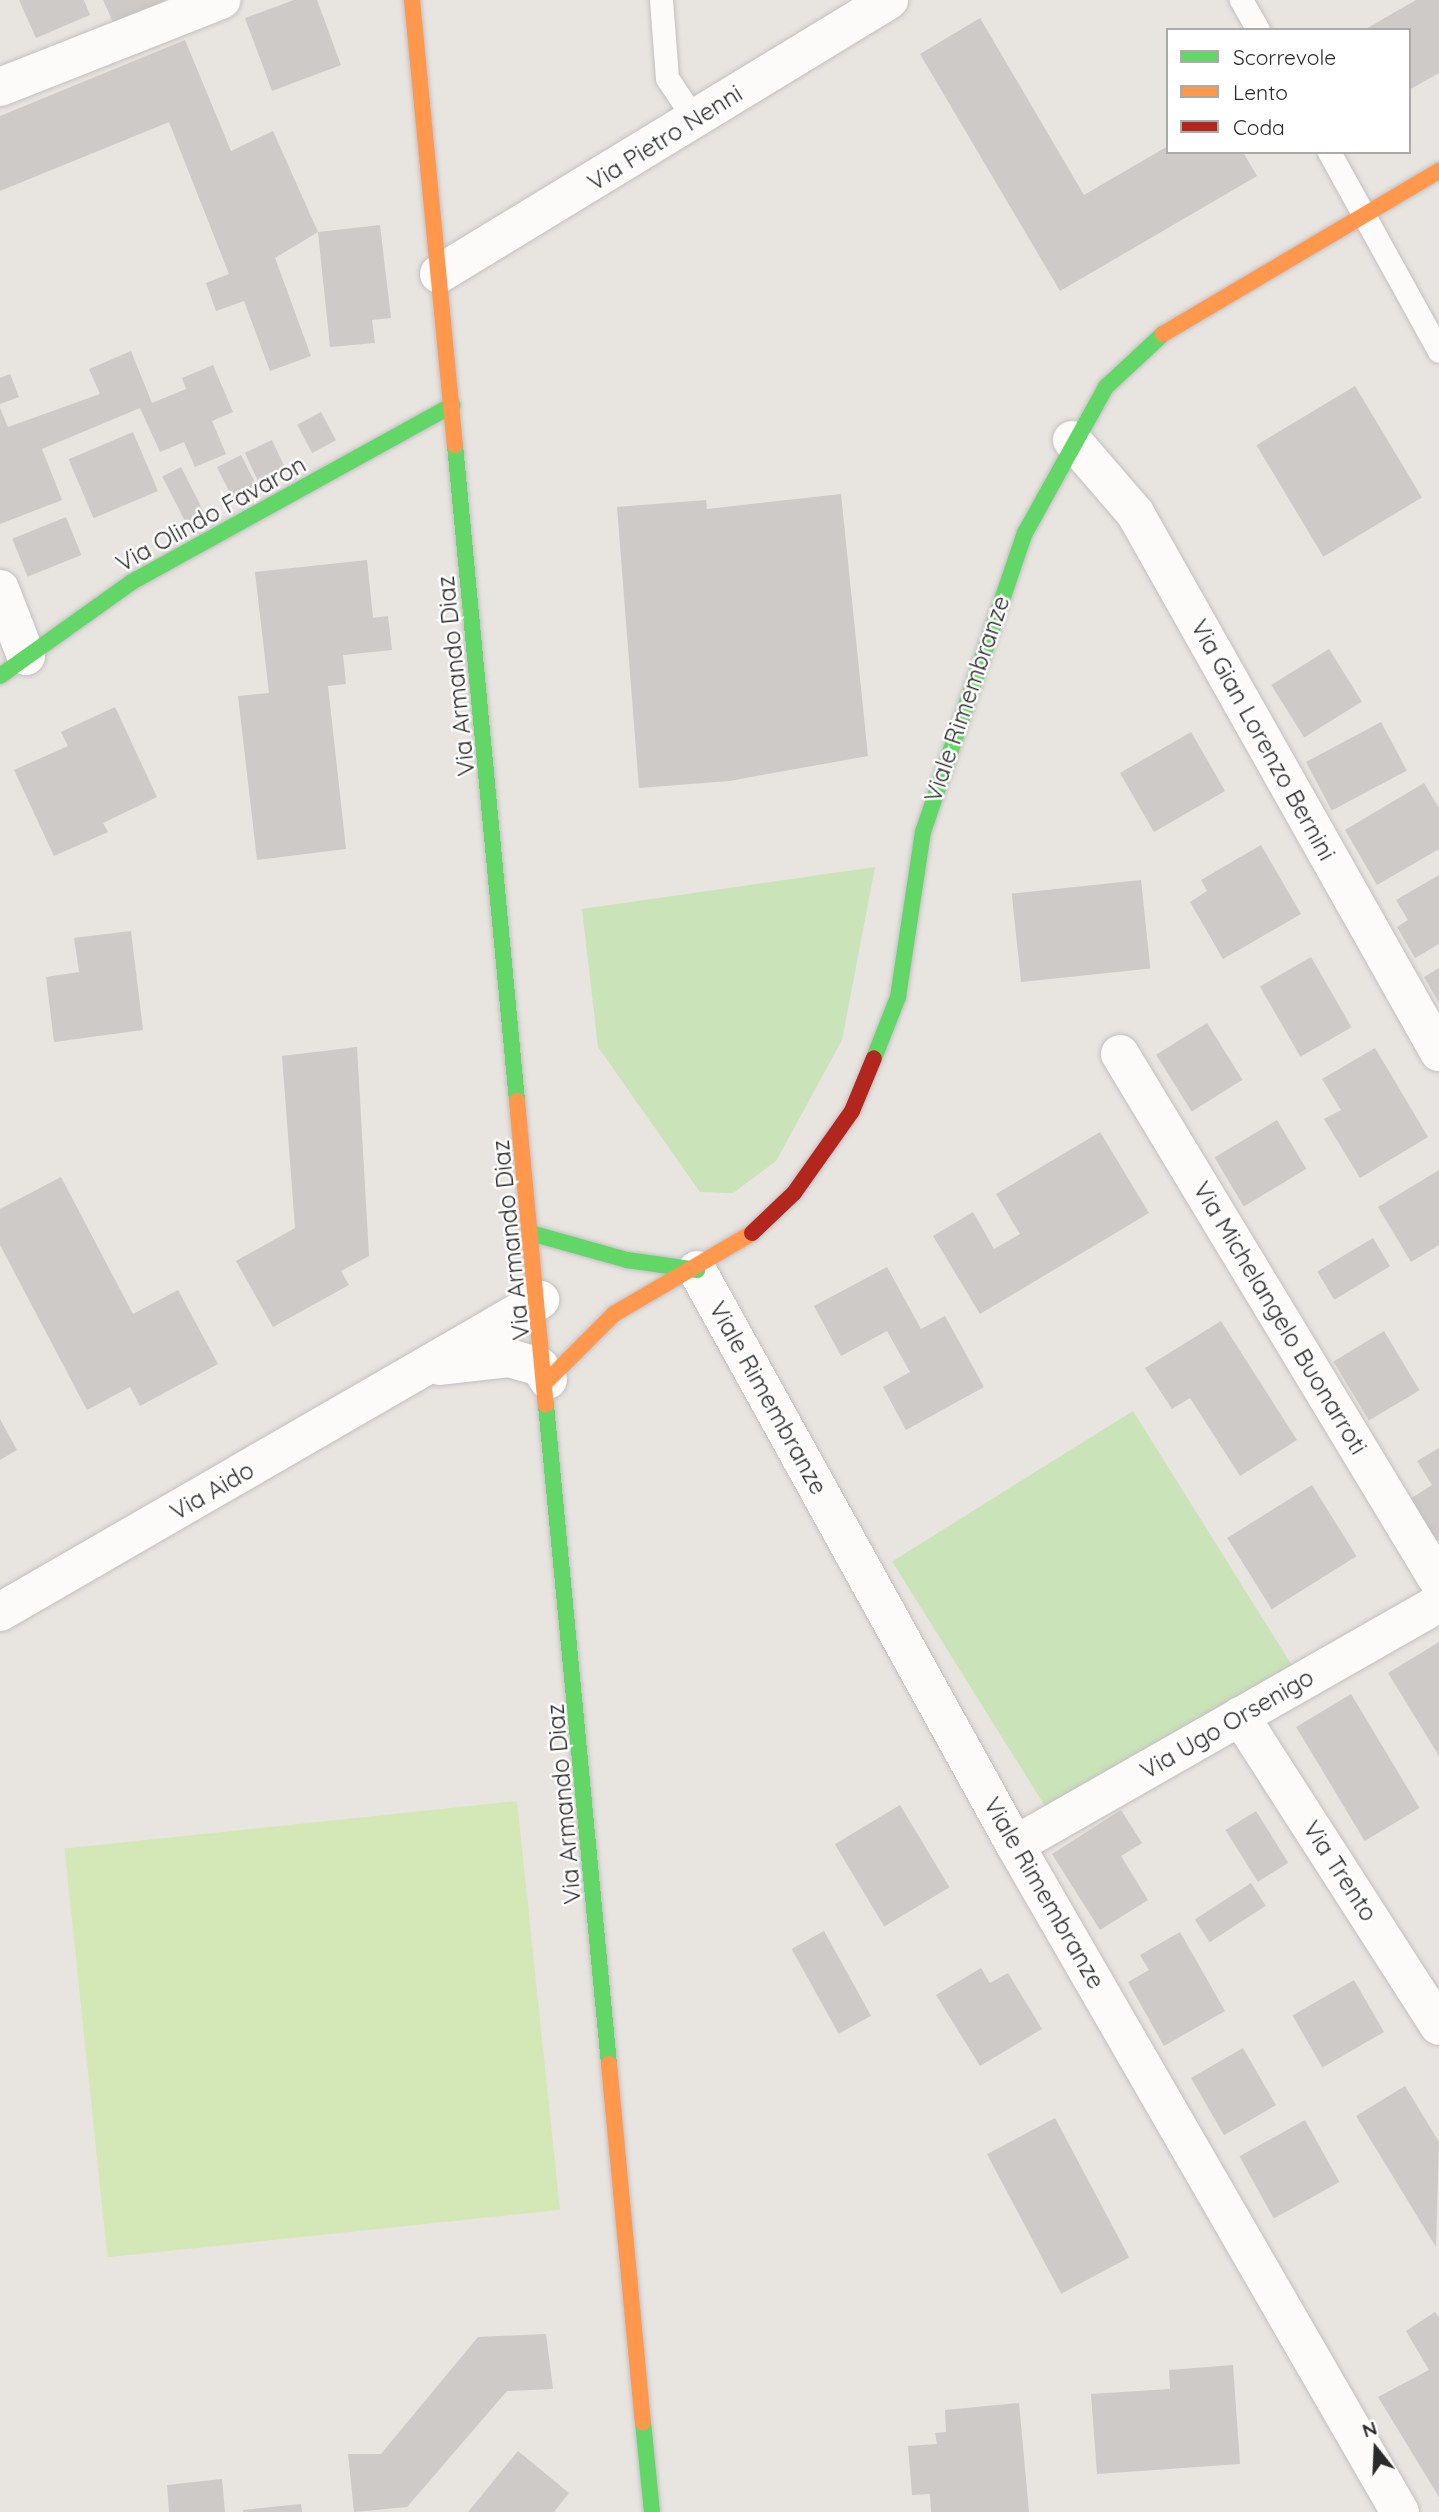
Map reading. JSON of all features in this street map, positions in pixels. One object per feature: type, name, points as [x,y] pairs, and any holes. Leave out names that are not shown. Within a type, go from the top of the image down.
[{"type":"main road","name":"Via Armando Diaz","points":[[412,0],[548,1380],[652,2512]]},
{"type":"main road","name":"Viale Rimembranze","points":[[548,1380],[614,1314],[697,1270],[744,1240],[794,1193],[857,1100],[898,998],[935,786],[1025,533],[1072,440],[1105,387],[1156,338],[1439,171]]},
{"type":"main road","name":"Via Olindo Favaron","points":[[13,666],[132,582],[452,405]]},
{"type":"main road","points":[[534,1234],[627,1260],[697,1270]]},
{"type":"street","points":[[0,87],[221,0]]},
{"type":"street","name":"Via Pietro Nenni","points":[[439,274],[889,0]]},
{"type":"street","name":"Via Gian Lorenzo Bernini","points":[[1072,440],[1135,513],[1439,1052]]},
{"type":"street","points":[[0,589],[13,666]]},
{"type":"street","name":"Via Michelangelo Buonarroti","points":[[1120,1054],[1439,1582]]},
{"type":"street","name":"Viale Rimembranze","points":[[697,1270],[1016,1845],[1400,2512]]},
{"type":"street","name":"Via Aido","points":[[0,1612],[424,1370],[540,1300]]},
{"type":"street","name":"Via Aido","points":[[424,1370],[509,1358],[540,1367],[548,1380]]},
{"type":"street","name":"Via Ugo Orsenigo","points":[[1016,1845],[1439,1602]]},
{"type":"street","name":"Via Trento","points":[[1240,1717],[1439,2026]]},
{"type":"lane","points":[[661,0],[667,78],[695,120]]},
{"type":"lane","points":[[1241,0],[1257,28]]},
{"type":"lane","points":[[1330,154],[1439,351]]},
{"type":"green space","points":[[875,867],[842,1040],[776,1161],[733,1193],[700,1192],[598,1047],[582,909]]},
{"type":"green space","points":[[1133,1411],[1293,1667],[1052,1818],[892,1561]]},
{"type":"green space","points":[[517,1801],[560,2210],[107,2257],[64,1849]]},
{"type":"building","points":[[19,0],[84,0],[90,15],[36,38]]},
{"type":"building","points":[[103,0],[166,0],[113,22]]},
{"type":"building","points":[[294,0],[317,0],[341,65],[272,91],[245,18]]},
{"type":"building","points":[[1416,0],[1439,0],[1439,73],[1411,89],[1411,28],[1367,28]]},
{"type":"building","points":[[980,18],[1084,195],[1166,147],[1166,154],[1244,154],[1257,176],[1060,291],[920,54]]},
{"type":"building","points":[[185,40],[231,151],[273,131],[318,232],[275,258],[311,356],[270,371],[244,301],[216,311],[206,283],[229,274],[169,122],[0,191],[0,116]]},
{"type":"building","points":[[380,225],[391,318],[372,320],[375,343],[330,347],[318,232]]},
{"type":"building","points":[[131,351],[152,403],[186,389],[182,378],[213,365],[233,412],[212,421],[226,454],[195,467],[184,442],[160,452],[140,408],[42,449],[62,500],[0,524],[0,408],[8,427],[100,394],[89,369]]},
{"type":"building","points":[[10,374],[19,397],[0,404],[0,378]]},
{"type":"building","points":[[1355,386],[1422,497],[1323,557],[1256,445]]},
{"type":"building","points":[[321,412],[336,440],[312,453],[297,425]]},
{"type":"building","points":[[133,432],[158,491],[94,518],[69,459]]},
{"type":"building","points":[[272,440],[285,468],[258,481],[245,453]]},
{"type":"building","points":[[241,455],[256,485],[232,498],[217,467]]},
{"type":"building","points":[[181,467],[205,514],[186,524],[162,477]]},
{"type":"building","points":[[841,494],[868,756],[729,781],[639,788],[617,507],[706,500],[707,509]]},
{"type":"building","points":[[66,517],[81,555],[28,577],[12,539]]},
{"type":"building","points":[[367,560],[373,618],[388,616],[392,650],[343,655],[346,684],[328,686],[346,849],[257,860],[238,696],[269,693],[255,572]]},
{"type":"building","points":[[1329,649],[1362,702],[1304,738],[1271,685]]},
{"type":"building","points":[[115,707],[157,797],[103,823],[108,832],[54,856],[14,770],[68,746],[61,732]]},
{"type":"building","points":[[1381,722],[1407,771],[1332,810],[1306,762]]},
{"type":"building","points":[[1191,732],[1225,791],[1154,832],[1120,773]]},
{"type":"building","points":[[1424,783],[1439,808],[1439,849],[1377,885],[1345,830]]},
{"type":"building","points":[[1261,845],[1301,914],[1223,959],[1190,902],[1207,891],[1201,880]]},
{"type":"building","points":[[1439,875],[1439,944],[1415,958],[1397,927],[1408,920],[1396,900]]},
{"type":"building","points":[[1141,880],[1150,969],[1021,982],[1012,894]]},
{"type":"building","points":[[131,931],[143,1030],[54,1042],[46,977],[79,972],[74,938]]},
{"type":"building","points":[[1311,957],[1352,1027],[1300,1057],[1260,987]]},
{"type":"building","points":[[1439,968],[1439,1003],[1424,977]]},
{"type":"building","points":[[1207,1023],[1243,1080],[1192,1112],[1156,1055]]},
{"type":"building","points":[[357,1047],[369,1256],[341,1271],[349,1285],[273,1327],[236,1261],[295,1228],[282,1056]]},
{"type":"building","points":[[1375,1048],[1428,1137],[1360,1178],[1324,1119],[1341,1110],[1322,1079]]},
{"type":"building","points":[[1277,1120],[1306,1169],[1244,1206],[1214,1158]]},
{"type":"building","points":[[1100,1132],[1149,1213],[980,1314],[933,1236],[973,1212],[994,1249],[1020,1234],[996,1194]]},
{"type":"building","points":[[1439,1170],[1439,1245],[1411,1262],[1378,1207]]},
{"type":"building","points":[[61,1177],[133,1314],[178,1290],[218,1364],[140,1406],[130,1387],[87,1410],[0,1245],[0,1209]]},
{"type":"building","points":[[1373,1238],[1390,1266],[1334,1300],[1317,1271]]},
{"type":"building","points":[[887,1267],[921,1329],[945,1316],[984,1387],[906,1430],[883,1387],[910,1372],[887,1331],[841,1356],[814,1306]]},
{"type":"building","points":[[1221,1321],[1297,1440],[1240,1476],[1190,1398],[1172,1409],[1145,1368]]},
{"type":"building","points":[[1384,1331],[1420,1390],[1369,1421],[1333,1361]]},
{"type":"building","points":[[0,1419],[17,1450],[0,1460]]},
{"type":"building","points":[[1439,1448],[1439,1539],[1436,1541],[1410,1499],[1432,1485],[1417,1461]]},
{"type":"building","points":[[1312,1485],[1357,1556],[1272,1609],[1227,1538]]},
{"type":"building","points":[[1439,1642],[1439,1756],[1388,1673]]},
{"type":"building","points":[[1351,1694],[1420,1808],[1365,1841],[1296,1727]]},
{"type":"building","points":[[900,1805],[949,1887],[884,1926],[835,1844]]},
{"type":"building","points":[[1121,1810],[1142,1843],[1121,1856],[1148,1900],[1100,1930],[1052,1854]]},
{"type":"building","points":[[1256,1811],[1288,1863],[1258,1882],[1225,1830]]},
{"type":"building","points":[[1251,1883],[1266,1906],[1210,1942],[1195,1919]]},
{"type":"building","points":[[824,1931],[871,2016],[839,2034],[792,1949]]},
{"type":"building","points":[[1180,1932],[1225,2011],[1164,2046],[1128,1982],[1149,1970],[1140,1955]]},
{"type":"building","points":[[981,1968],[990,1983],[1008,1973],[1042,2029],[980,2066],[936,1995]]},
{"type":"building","points":[[1354,1980],[1384,2032],[1323,2067],[1293,2016]]},
{"type":"building","points":[[1243,2048],[1276,2105],[1224,2135],[1191,2078]]},
{"type":"building","points":[[1405,2086],[1439,2142],[1436,2247],[1356,2116]]},
{"type":"building","points":[[1055,2118],[1129,2258],[1061,2294],[987,2154]]},
{"type":"building","points":[[1305,2120],[1339,2182],[1274,2218],[1239,2156]]},
{"type":"building","points":[[1435,2312],[1439,2317],[1439,2497],[1378,2397],[1429,2370],[1406,2331]]},
{"type":"building","points":[[546,2334],[553,2389],[507,2391],[407,2507],[354,2512],[348,2454],[381,2454],[478,2337]]},
{"type":"building","points":[[1233,2365],[1240,2464],[1097,2474],[1091,2394],[1170,2389],[1169,2370]]},
{"type":"building","points":[[1019,2403],[1029,2512],[931,2512],[930,2494],[912,2495],[908,2446],[937,2444],[935,2433],[946,2432],[945,2410]]},
{"type":"building","points":[[518,2451],[569,2493],[554,2512],[468,2512]]},
{"type":"building","points":[[222,2479],[225,2512],[169,2512],[167,2485]]},
{"type":"building","points":[[301,2504],[302,2512],[243,2512],[243,2510]]},
{"type":"traffic: fast","points":[[874,1058],[898,997],[923,832],[1025,533],[1106,387],[1163,334]]},
{"type":"traffic: fast","points":[[0,676],[132,582],[452,405]]},
{"type":"traffic: fast","points":[[455,445],[517,1101]]},
{"type":"traffic: fast","points":[[534,1234],[627,1260],[697,1270]]},
{"type":"traffic: fast","points":[[546,1405],[609,2064]]},
{"type":"traffic: fast","points":[[643,2422],[652,2512]]},
{"type":"traffic: slow","points":[[412,0],[455,445]]},
{"type":"traffic: slow","points":[[1163,334],[1439,171]]},
{"type":"traffic: slow","points":[[517,1101],[546,1405]]},
{"type":"traffic: slow","points":[[548,1380],[614,1314],[752,1233]]},
{"type":"traffic: slow","points":[[609,2064],[643,2422]]},
{"type":"traffic: jam","points":[[752,1233],[794,1193],[852,1111],[874,1058]]}]
